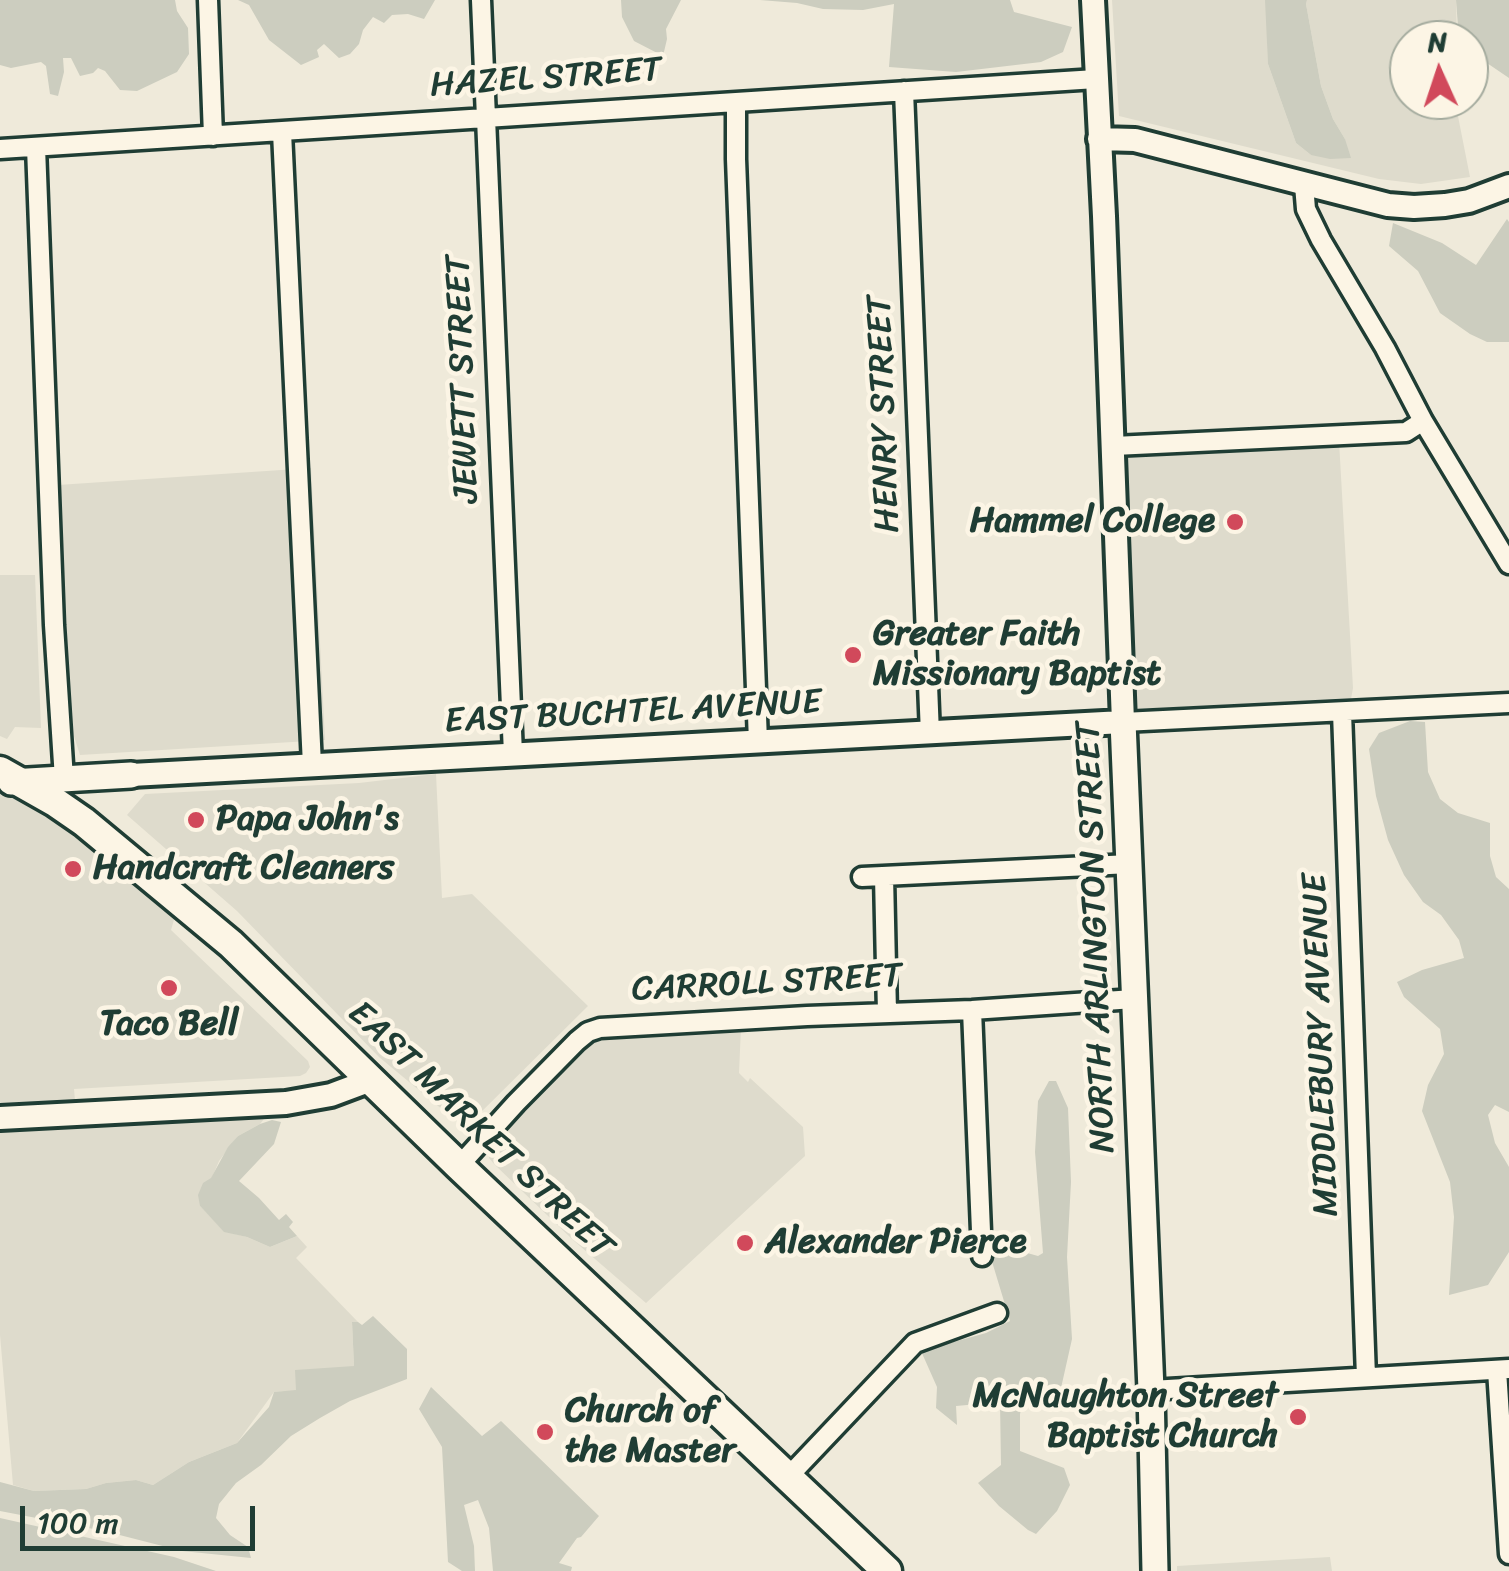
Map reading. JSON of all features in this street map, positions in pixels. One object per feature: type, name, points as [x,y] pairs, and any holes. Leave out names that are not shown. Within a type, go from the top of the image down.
[{"type":"main road","name":"NORTH ARLINGTON STREET","points":[[1123,722],[1155,1571]]},
{"type":"main road","name":"EAST BUCHTEL AVENUE","points":[[7,778],[131,775]]},
{"type":"main road","name":"EAST MARKET STREET","points":[[7,778],[84,822],[231,944],[887,1571]]},
{"type":"street","points":[[208,0],[213,136]]},
{"type":"street","name":"JEWETT STREET","points":[[481,0],[513,754]]},
{"type":"street","name":"NORTH ARLINGTON STREET","points":[[1094,0],[1123,722]]},
{"type":"street","name":"HAZEL STREET","points":[[0,149],[1096,79]]},
{"type":"street","name":"HENRY STREET","points":[[904,91],[930,734]]},
{"type":"street","points":[[736,103],[758,742]]},
{"type":"street","points":[[282,132],[312,765]]},
{"type":"street","points":[[1099,139],[1136,140],[1388,205],[1414,207],[1469,201],[1509,186]]},
{"type":"street","points":[[36,147],[54,625],[64,779]]},
{"type":"street","points":[[1304,185],[1306,209],[1321,240],[1509,564]]},
{"type":"street","points":[[1114,446],[1406,432],[1423,421]]},
{"type":"street","name":"EAST BUCHTEL AVENUE","points":[[131,775],[1509,703]]},
{"type":"street","name":"MIDDLEBURY AVENUE","points":[[1342,712],[1366,1376]]},
{"type":"street","points":[[862,877],[1130,864]]},
{"type":"street","points":[[884,876],[887,1013]]},
{"type":"street","name":"CARROLL STREET","points":[[459,1166],[588,1032],[612,1027],[1134,998]]},
{"type":"street","points":[[972,1010],[982,1256]]},
{"type":"street","points":[[0,1118],[286,1103],[331,1095],[371,1080]]},
{"type":"street","points":[[788,1477],[915,1343],[997,1313]]},
{"type":"street","points":[[1150,1390],[1503,1370],[1509,1550]]},
{"type":"shaded area","points":[[0,0],[175,0],[188,28],[189,54],[177,72],[137,91],[120,90],[98,68],[80,76],[71,58],[63,58],[58,96],[50,94],[46,66],[41,62],[11,68],[0,65]]},
{"type":"shaded area","points":[[238,0],[435,0],[424,19],[392,15],[384,23],[373,17],[350,54],[339,58],[324,44],[317,50],[319,57],[301,65],[269,40],[249,5]]},
{"type":"shaded area","points":[[621,0],[681,0],[666,29],[663,56],[634,41],[622,17]]},
{"type":"shaded area","points":[[760,0],[1010,0],[1014,12],[1072,27],[1063,52],[1041,62],[956,72],[889,67],[894,4],[863,10],[823,9]]},
{"type":"shaded area","points":[[1112,0],[1267,0],[1268,64],[1296,143],[1311,155],[1345,139],[1321,86],[1307,0],[1456,0],[1457,20],[1389,20],[1389,120],[1459,120],[1470,177],[1421,184],[1379,179],[1119,116]]},
{"type":"shaded area","points":[[1265,0],[1307,0],[1321,86],[1351,158],[1311,155],[1296,143],[1268,64]]},
{"type":"shaded area","points":[[1456,0],[1509,0],[1509,78],[1489,64],[1489,20],[1458,20]]},
{"type":"shaded area","points":[[1507,219],[1509,342],[1487,342],[1440,313],[1418,271],[1389,246],[1393,223],[1442,243],[1476,265]]},
{"type":"shaded area","name":"Hammel College","points":[[1339,441],[1351,699],[1135,709],[1122,463],[1132,454],[1151,449]]},
{"type":"shaded area","points":[[311,468],[325,740],[80,755],[72,730],[58,485]]},
{"type":"shaded area","points":[[0,575],[35,575],[41,728],[15,727],[7,739],[0,736]]},
{"type":"shaded area","points":[[1410,721],[1425,722],[1428,772],[1440,799],[1458,813],[1490,823],[1490,856],[1496,877],[1509,889],[1509,1112],[1495,1105],[1488,1115],[1495,1143],[1509,1167],[1509,1252],[1488,1285],[1449,1295],[1454,1217],[1450,1182],[1422,1111],[1428,1085],[1444,1054],[1440,1029],[1404,997],[1397,982],[1464,958],[1459,940],[1441,915],[1423,902],[1404,875],[1388,840],[1369,749],[1379,733]]},
{"type":"shaded area","points":[[436,774],[442,898],[472,894],[588,1006],[469,1124],[461,1125],[379,1057],[237,911],[127,815],[145,794],[359,783]]},
{"type":"shaded area","points":[[15,786],[178,906],[171,930],[308,1061],[306,1073],[74,1089],[76,1112],[0,1116],[0,787]]},
{"type":"shaded area","points":[[741,1027],[739,1073],[748,1082],[750,1078],[803,1127],[805,1156],[646,1303],[495,1165],[489,1158],[490,1149],[586,1043],[625,1033]]},
{"type":"shaded area","points":[[1049,1081],[1056,1081],[1068,1108],[1071,1182],[1067,1257],[1072,1339],[1059,1397],[1023,1401],[1020,1451],[1064,1468],[1070,1485],[1057,1511],[1036,1534],[999,1506],[978,1483],[1001,1465],[1000,1402],[956,1406],[957,1425],[936,1408],[937,1387],[921,1351],[986,1333],[1010,1321],[990,1255],[1006,1237],[1020,1251],[1038,1256],[1043,1253],[1035,1152],[1038,1101]]},
{"type":"shaded area","points":[[267,1115],[260,1124],[238,1136],[219,1161],[200,1206],[224,1231],[270,1247],[297,1236],[307,1247],[296,1258],[358,1322],[352,1323],[354,1366],[296,1391],[274,1392],[237,1443],[189,1462],[153,1485],[136,1480],[86,1489],[34,1491],[13,1485],[0,1335],[0,1126]]},
{"type":"shaded area","points":[[272,1120],[281,1122],[274,1144],[239,1181],[279,1220],[286,1214],[293,1222],[289,1227],[297,1236],[270,1247],[224,1232],[200,1206],[198,1195],[238,1136]]},
{"type":"shaded area","points":[[373,1316],[407,1349],[407,1379],[350,1401],[320,1418],[291,1436],[236,1483],[219,1504],[216,1518],[230,1535],[248,1547],[251,1558],[182,1551],[0,1511],[0,1482],[34,1491],[86,1489],[136,1480],[153,1485],[189,1462],[237,1443],[269,1407],[274,1392],[296,1390],[295,1370],[354,1366],[352,1322],[362,1325]]},
{"type":"shaded area","points":[[431,1387],[482,1436],[501,1421],[599,1516],[559,1563],[572,1567],[571,1571],[493,1571],[489,1528],[478,1500],[464,1505],[474,1546],[475,1571],[462,1571],[448,1562],[442,1447],[419,1409]]},
{"type":"shaded area","points":[[0,1518],[174,1557],[216,1571],[0,1571]]},
{"type":"shaded area","points":[[1330,1557],[1332,1571],[1177,1571],[1177,1566]]},
{"type":"place","name":"Hammel College","points":[[1235,522]]},
{"type":"place","name":"Greater Faith Missionary Baptist","points":[[853,655]]},
{"type":"place","name":"Papa John's","points":[[196,820]]},
{"type":"place","name":"Handcraft Cleaners","points":[[73,869]]},
{"type":"place","name":"Taco Bell","points":[[169,988]]},
{"type":"place","name":"Alexander Pierce","points":[[745,1243]]},
{"type":"place","name":"McNaughton Street Baptist Church","points":[[1298,1417]]},
{"type":"place","name":"Church of the Master","points":[[545,1432]]}]
